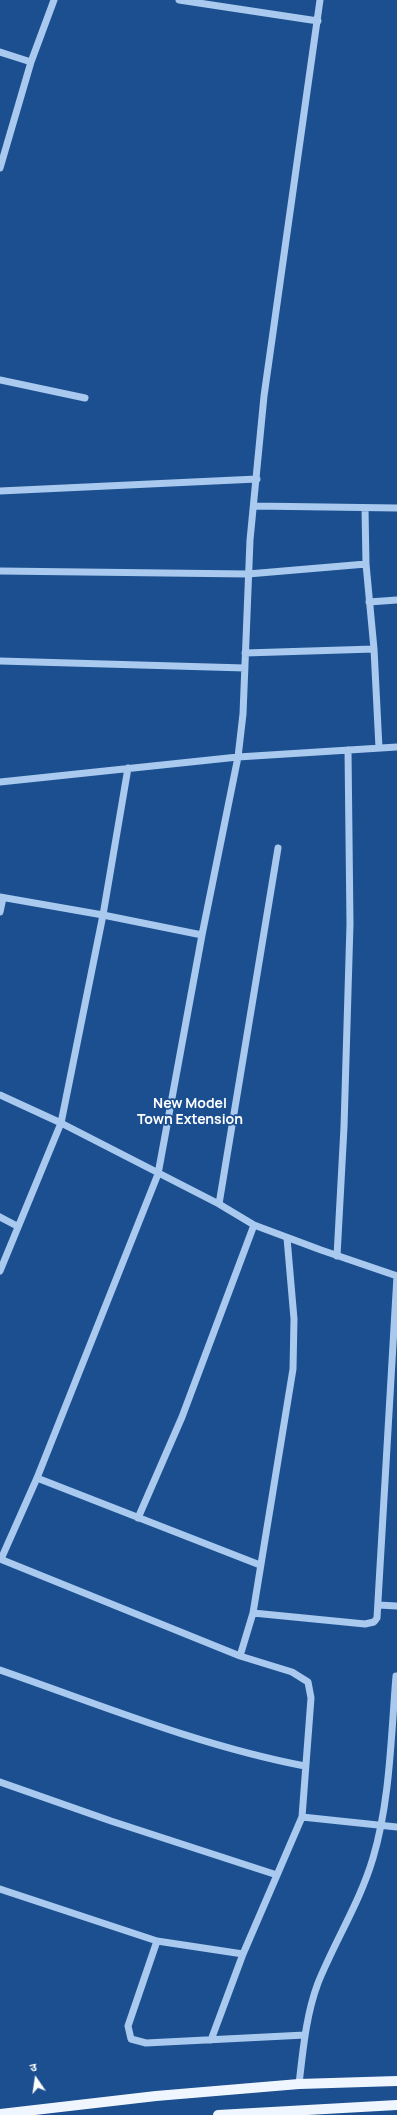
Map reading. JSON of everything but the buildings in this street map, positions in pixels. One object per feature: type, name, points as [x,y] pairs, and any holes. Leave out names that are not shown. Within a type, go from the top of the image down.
[{"type":"main road","points":[[0,2114],[156,2096],[299,2084],[397,2081]]},
{"type":"main road","points":[[218,2115],[397,2105]]},
{"type":"street","points":[[0,168],[31,62],[54,0]]},
{"type":"street","points":[[179,0],[212,2],[318,21]]},
{"type":"street","points":[[211,2040],[243,1954],[302,1817],[311,1698],[308,1682],[292,1672],[240,1656],[1,1559],[37,1478],[158,1174],[202,935],[238,757],[243,714],[248,574],[266,374],[320,0]]},
{"type":"street","points":[[0,52],[31,62]]},
{"type":"street","points":[[0,380],[85,398]]},
{"type":"street","points":[[0,491],[257,479]]},
{"type":"street","points":[[254,506],[397,508]]},
{"type":"street","points":[[365,508],[366,564],[374,649],[379,748]]},
{"type":"street","points":[[0,571],[248,574],[366,564]]},
{"type":"street","points":[[369,602],[397,600]]},
{"type":"street","points":[[245,653],[374,649]]},
{"type":"street","points":[[0,661],[245,668]]},
{"type":"street","points":[[0,782],[238,757],[397,747]]},
{"type":"street","points":[[337,1256],[344,1127],[350,924],[348,750]]},
{"type":"street","points":[[0,1271],[17,1226],[61,1123],[102,915],[128,768]]},
{"type":"street","points":[[219,1204],[278,848]]},
{"type":"street","points":[[0,912],[2,898],[102,915],[202,935]]},
{"type":"street","points":[[0,1095],[61,1123],[219,1204],[254,1225],[337,1256],[397,1276],[377,1618],[374,1622],[365,1624],[253,1613]]},
{"type":"street","points":[[0,1217],[17,1226]]},
{"type":"street","points":[[138,1518],[182,1417],[254,1225]]},
{"type":"street","points":[[240,1656],[253,1613],[293,1369],[294,1318],[287,1238]]},
{"type":"street","points":[[37,1478],[260,1564]]},
{"type":"street","points":[[378,1605],[397,1606]]},
{"type":"street","points":[[0,1670],[200,1740],[240,1752],[305,1766]]},
{"type":"street","points":[[299,2084],[308,2018],[318,1984],[362,1888],[382,1826],[396,1676]]},
{"type":"street","points":[[0,1782],[110,1821],[277,1875]]},
{"type":"street","points":[[302,1817],[397,1827]]},
{"type":"street","points":[[1,1892],[157,1941],[243,1954]]},
{"type":"street","points":[[157,1941],[128,2026],[131,2039],[146,2043],[305,2034]]},
{"type":"district","name":"New Model Town Extension","points":[[190,1112]]}]
